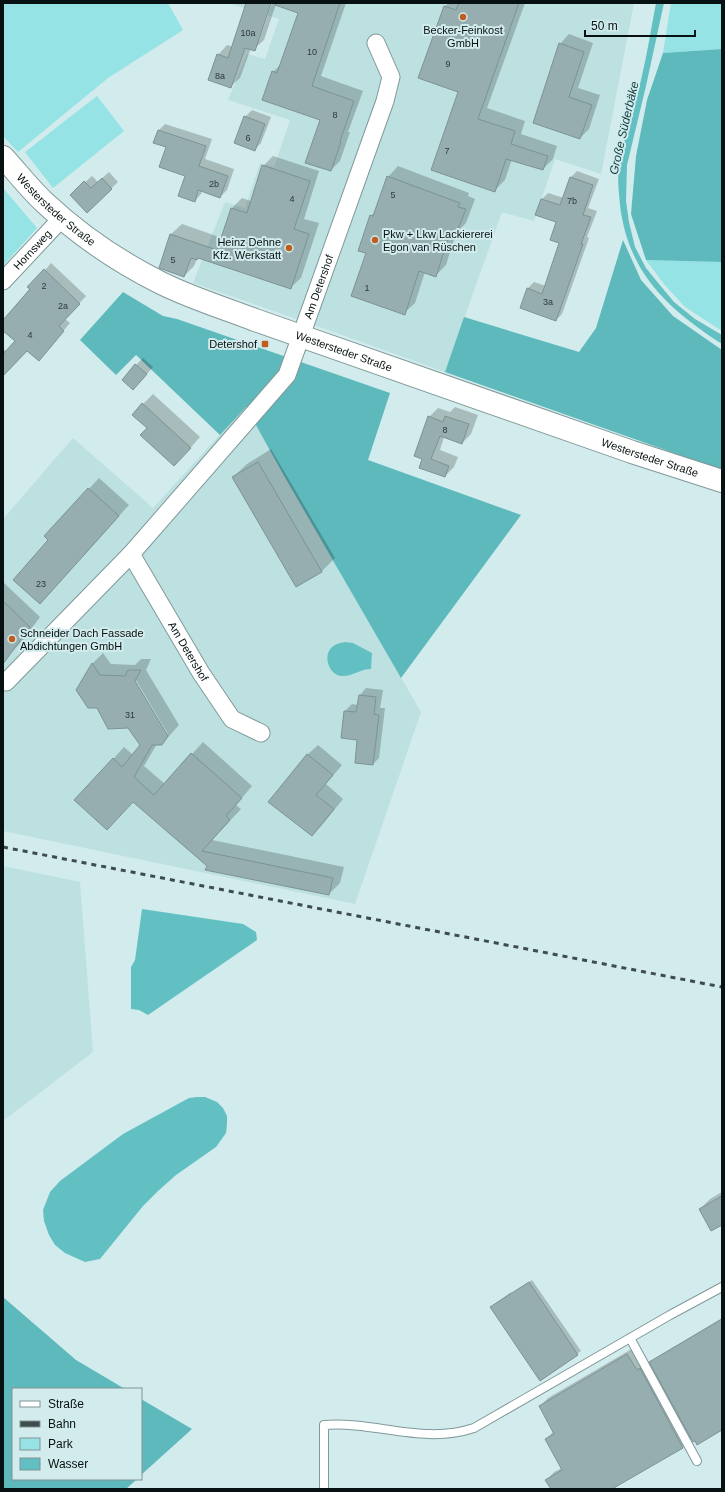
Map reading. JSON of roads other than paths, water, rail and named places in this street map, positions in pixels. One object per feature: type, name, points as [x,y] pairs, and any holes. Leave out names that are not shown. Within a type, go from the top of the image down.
[{"type":"main road","name":"Westersteder Straße","points":[[3,157],[43,201],[62,218],[108,253],[161,283],[193,298],[632,452],[722,481]]},
{"type":"street","name":"Am Detershof","points":[[6,682],[131,554],[287,375],[385,101],[391,77],[376,43]]},
{"type":"street","name":"Hornsweg","points":[[3,281],[62,218]]},
{"type":"street","name":"Am Detershof","points":[[131,554],[201,673],[232,719],[261,733]]},
{"type":"lane","points":[[324,1489],[324,1425],[341,1424],[422,1435],[459,1433],[474,1428],[722,1287]]},
{"type":"lane","points":[[630,1338],[697,1461]]},
{"type":"water","points":[[656,3],[664,3],[627,165],[626,201],[629,222],[635,247],[646,268],[674,302],[695,319],[722,335],[722,344],[684,317],[668,303],[654,287],[642,270],[624,229],[619,196],[618,171],[643,71]]},
{"type":"water","points":[[339,643],[353,643],[372,653],[371,669],[341,676],[337,675],[330,669],[327,660],[331,648]]},
{"type":"water","points":[[142,909],[243,924],[256,932],[257,940],[148,1015],[139,1010],[131,1009],[131,967],[135,960]]},
{"type":"water","points":[[205,1097],[217,1102],[223,1108],[227,1116],[226,1133],[216,1147],[176,1175],[158,1191],[143,1206],[100,1259],[85,1262],[65,1253],[55,1245],[49,1235],[44,1221],[43,1210],[50,1192],[60,1181],[123,1134],[189,1098]]},
{"type":"railway","points":[[3,847],[722,987]]},
{"type":"place","name":"Becker-Feinkost GmbH","points":[[463,17]]},
{"type":"place","name":"Pkw + Lkw Lackiererei Egon van Rüschen","points":[[375,240]]},
{"type":"place","name":"Heinz Dehne Kfz. Werkstatt","points":[[289,248]]},
{"type":"place","name":"Detershof","points":[[265,344]]},
{"type":"place","name":"Schneider Dach Fassade Abdichtungen GmbH","points":[[12,639]]},
{"type":"water label","name":"Große Süderbäke","points":[[624,128]]}]
